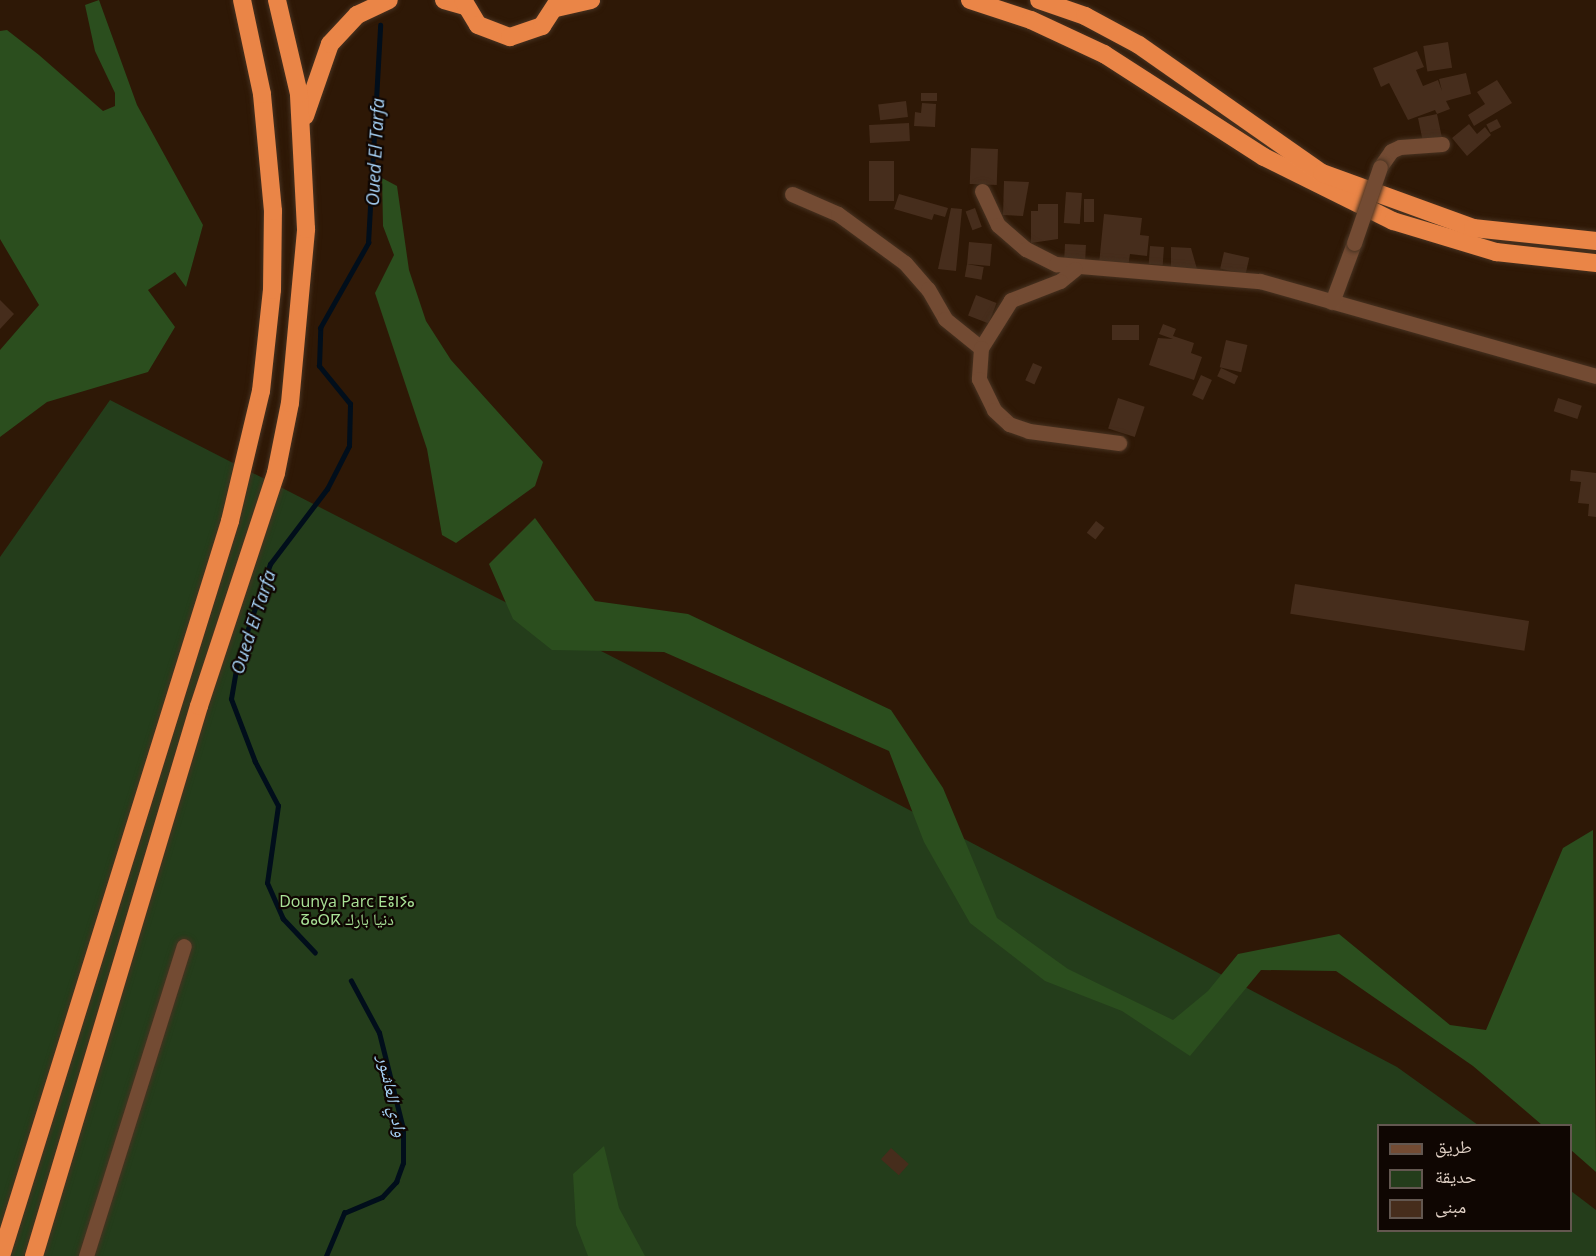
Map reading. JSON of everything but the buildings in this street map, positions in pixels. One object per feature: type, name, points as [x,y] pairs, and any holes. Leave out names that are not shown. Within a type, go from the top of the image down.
[{"type":"highway","points":[[1,1256],[235,502],[261,391],[272,290],[273,201],[263,104],[242,0]]},
{"type":"highway","points":[[34,1256],[199,706],[276,473],[299,325],[306,229],[303,127],[277,0]]},
{"type":"highway","points":[[303,127],[330,44],[357,15],[389,0]]},
{"type":"highway","points":[[444,0],[464,3],[478,25],[510,37],[542,26],[557,4],[591,0]]},
{"type":"highway","points":[[970,0],[1031,20],[1104,54],[1295,175],[1393,221],[1496,252],[1596,263]]},
{"type":"highway","points":[[1040,0],[1085,16],[1139,45],[1322,173],[1473,228],[1596,241]]},
{"type":"street","points":[[1332,302],[1380,167],[1390,151],[1400,147],[1442,144]]},
{"type":"street","points":[[982,191],[998,225],[1012,238],[1042,258],[1075,269],[1228,275],[1596,376]]},
{"type":"street","points":[[792,194],[846,219],[905,263],[928,289],[945,319],[981,348]]},
{"type":"street","points":[[1075,269],[1060,281],[1018,294],[981,348],[979,379],[994,410],[1009,424],[1029,431],[1119,443]]},
{"type":"street","points":[[86,1256],[184,946]]},
{"type":"green space","points":[[99,0],[137,105],[203,225],[186,287],[175,272],[148,290],[175,327],[148,372],[47,402],[0,437],[0,350],[39,305],[0,239],[0,31],[7,30],[103,111],[115,106],[115,93],[95,51],[85,5]]},
{"type":"green space","points":[[382,178],[397,186],[409,270],[426,321],[451,360],[543,462],[535,486],[456,543],[442,535],[427,449],[375,293],[394,255],[383,226]]},
{"type":"green space","name":"Dounya Parc ⴹⵓⵏⵢⴰ ⵒⴰⵔⴽ دنيا بارك","points":[[110,400],[822,764],[1397,1067],[1477,1124],[1377,1124],[1377,1232],[1572,1232],[1572,1192],[1596,1210],[1596,1256],[0,1256],[0,557]]},
{"type":"green space","points":[[535,518],[595,601],[688,614],[891,710],[943,788],[997,918],[1068,969],[1173,1020],[1208,991],[1238,954],[1339,934],[1450,1025],[1486,1030],[1563,848],[1593,830],[1596,1172],[1572,1151],[1572,1124],[1541,1124],[1473,1066],[1336,971],[1261,970],[1190,1056],[1122,1011],[1045,981],[970,923],[924,842],[889,751],[664,652],[552,650],[513,619],[489,564]]},
{"type":"green space","points":[[604,1146],[619,1208],[645,1256],[588,1256],[576,1225],[573,1174]]},
{"type":"waterway","name":"Oued El Tarfa","points":[[315,953],[283,919],[267,883],[278,806],[255,762],[231,699],[238,658],[270,564],[327,489],[349,446],[350,404],[319,366],[320,328],[368,243],[380,25]]},
{"type":"waterway","name":"وادي العاشور","points":[[326,1256],[344,1213],[382,1197],[396,1182],[403,1163],[403,1129],[379,1033],[351,981]]}]
